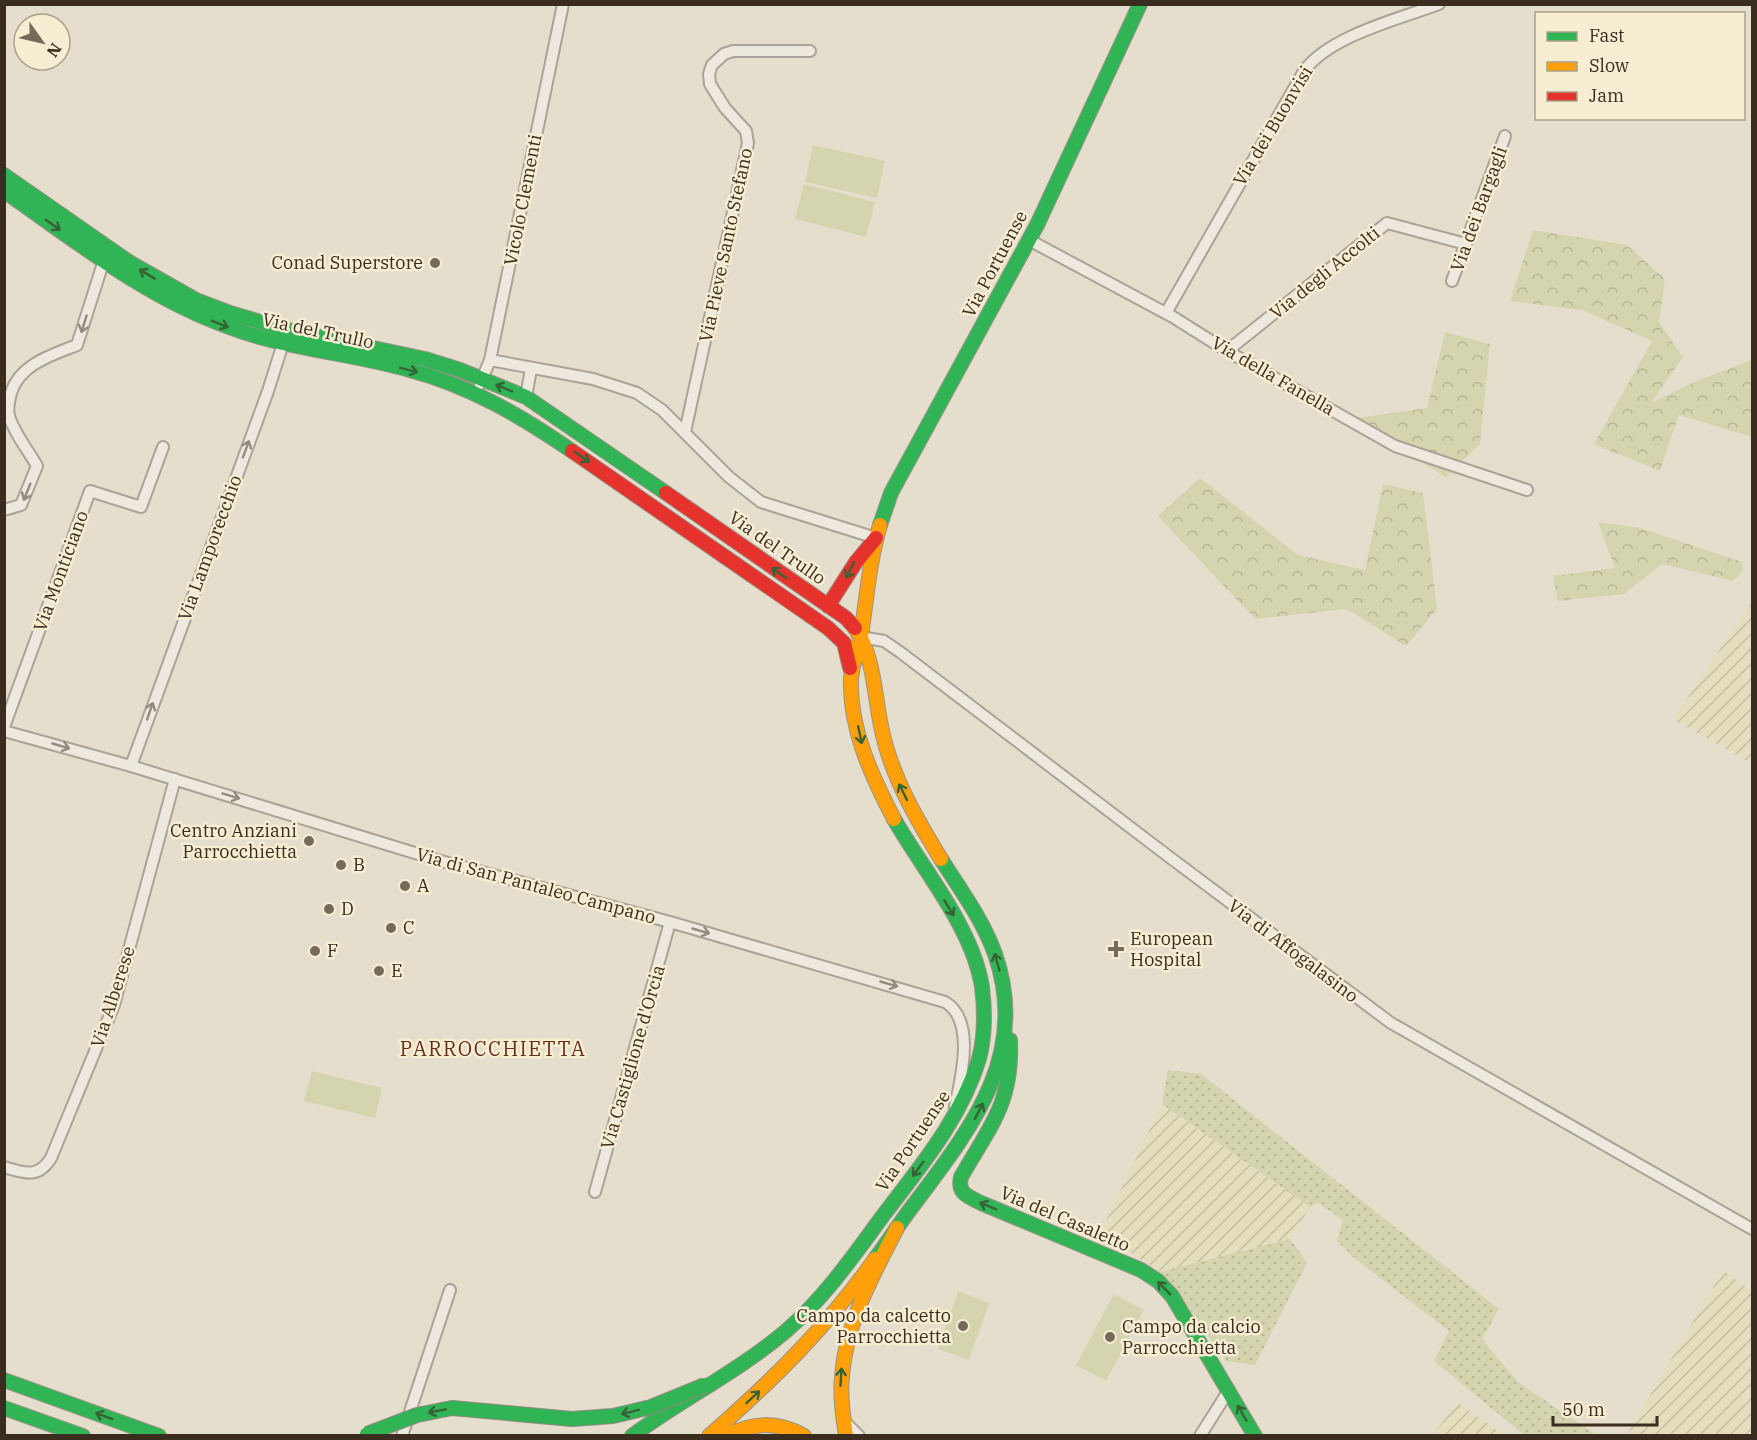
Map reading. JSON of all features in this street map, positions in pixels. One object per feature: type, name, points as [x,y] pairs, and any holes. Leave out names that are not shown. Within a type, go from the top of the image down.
[{"type":"main road","name":"Via Portuense","points":[[632,1436],[705,1386],[764,1350],[804,1316],[833,1284],[952,1122],[974,1076],[983,1039],[984,1013],[979,974],[960,927],[901,831],[874,778],[860,738],[851,677],[861,637],[867,578],[876,538],[897,481],[1029,240],[1140,4]]},
{"type":"main road","name":"Via del Trullo","points":[[4,175],[106,255]]},
{"type":"main road","name":"Via del Trullo","points":[[4,191],[106,255],[196,300],[286,336],[417,372],[476,393],[533,424],[828,628],[841,639],[846,647],[851,677]]},
{"type":"main road","name":"Via del Trullo","points":[[286,336],[425,359],[526,397],[846,618],[861,637]]},
{"type":"main road","name":"Via Portuense","points":[[828,606],[842,586],[858,555],[876,538]]},
{"type":"main road","name":"Via del Trullo","points":[[828,628],[861,637]]},
{"type":"main road","name":"Via Portuense","points":[[709,1436],[792,1362],[825,1325],[959,1143],[981,1106],[1001,1057],[1006,1019],[1001,974],[987,934],[915,814],[891,762],[876,706],[870,657],[861,637]]},
{"type":"main road","name":"Via del Casaletto","points":[[1006,1019],[1011,1064],[1006,1098],[993,1126],[962,1177],[959,1186],[962,1193],[1128,1264],[1158,1281],[1172,1296],[1255,1436]]},
{"type":"main road","points":[[846,1436],[840,1376],[849,1332],[857,1310],[897,1228]]},
{"type":"main road","points":[[4,1380],[159,1436]]},
{"type":"main road","points":[[365,1435],[417,1415],[452,1408],[572,1419],[613,1416],[651,1407],[705,1386]]},
{"type":"main road","points":[[4,1408],[83,1436]]},
{"type":"main road","points":[[726,1436],[747,1425],[763,1423],[777,1424],[801,1433]]},
{"type":"street","name":"Vicolo Clementi","points":[[476,393],[490,360],[563,4]]},
{"type":"street","name":"Via dei Buonvisi","points":[[1166,313],[1248,166],[1312,60],[1340,41],[1439,4]]},
{"type":"street","name":"Via Pieve Santo Stefano","points":[[686,432],[748,143],[746,131],[725,108],[710,84],[710,69],[719,57],[733,51],[810,51]]},
{"type":"street","name":"Via dei Bargagli","points":[[1452,281],[1505,136]]},
{"type":"street","name":"Via degli Accolti","points":[[1227,351],[1387,223],[1466,244]]},
{"type":"street","name":"Via della Fanella","points":[[1029,240],[1166,313],[1227,351],[1395,446],[1527,490]]},
{"type":"street","points":[[4,510],[21,505],[37,466],[9,418],[9,400],[13,386],[21,374],[32,365],[77,345],[106,255]]},
{"type":"street","name":"Via Lamporecchio","points":[[131,766],[286,336]]},
{"type":"street","name":"Via del Trullo","points":[[490,360],[593,379],[630,390],[650,400],[686,432],[739,486],[761,502],[876,538]]},
{"type":"street","points":[[526,397],[531,369]]},
{"type":"street","name":"Via Monticiano","points":[[4,729],[90,491],[141,507],[163,447]]},
{"type":"street","points":[[630,490],[640,475]]},
{"type":"street","name":"Via di Affogalasino","points":[[861,637],[885,641],[908,657],[1391,1023],[1752,1228]]},
{"type":"street","name":"Via di San Pantaleo Campano","points":[[4,729],[175,779],[431,859],[670,922],[950,1004],[961,1019],[963,1038],[962,1072],[952,1122]]},
{"type":"street","name":"Via Alberese","points":[[4,1167],[34,1173],[43,1168],[51,1158],[114,1005],[175,779]]},
{"type":"street","name":"Via Castiglione d'Orcia","points":[[595,1192],[670,922]]},
{"type":"street","points":[[402,1436],[450,1290]]},
{"type":"street","points":[[1200,1436],[1229,1390]]},
{"type":"street","points":[[843,1421],[859,1436]]},
{"type":"shaded area","points":[[1752,602],[1752,764],[1673,719]]},
{"type":"shaded area","points":[[1162,1104],[1310,1207],[1290,1239],[1160,1272],[1100,1233]]},
{"type":"shaded area","points":[[1723,1270],[1752,1291],[1752,1435],[1627,1435]]},
{"type":"shaded area","points":[[1459,1403],[1504,1435],[1432,1435]]},
{"type":"green space","points":[[813,145],[885,161],[877,198],[805,182]]},
{"type":"green space","points":[[804,184],[875,202],[866,237],[795,219]]},
{"type":"green space","points":[[1533,230],[1627,245],[1665,279],[1659,322],[1683,357],[1651,403],[1696,381],[1752,360],[1752,437],[1679,415],[1660,471],[1594,444],[1652,341],[1582,310],[1510,301]]},
{"type":"green space","points":[[1445,332],[1490,344],[1480,444],[1446,477],[1350,419],[1427,408]]},
{"type":"green space","points":[[1200,478],[1298,555],[1365,570],[1383,484],[1423,493],[1437,609],[1406,646],[1347,609],[1255,619],[1158,516]]},
{"type":"green space","points":[[1598,522],[1641,528],[1742,562],[1743,571],[1733,581],[1662,564],[1624,594],[1558,601],[1553,576],[1615,568]]},
{"type":"green space","points":[[1168,1070],[1201,1074],[1499,1309],[1482,1339],[1518,1382],[1596,1435],[1524,1435],[1434,1361],[1449,1331],[1353,1257],[1337,1241],[1343,1220],[1318,1203],[1310,1207],[1162,1104]]},
{"type":"green space","points":[[312,1071],[382,1088],[375,1118],[304,1101]]},
{"type":"green space","points":[[1290,1239],[1307,1263],[1255,1365],[1226,1361],[1177,1291],[1160,1272]]},
{"type":"green space","name":"Campo da calcetto Parrocchietta","points":[[958,1291],[989,1303],[969,1360],[938,1349]]},
{"type":"green space","name":"Campo da calcio Parrocchietta","points":[[1114,1294],[1144,1310],[1106,1381],[1076,1365]]},
{"type":"traffic: fast","points":[[880,525],[891,493],[1037,225],[1140,4]]},
{"type":"traffic: fast","points":[[4,175],[129,262],[196,300],[230,313],[288,330],[425,359],[460,370],[526,397],[666,493]]},
{"type":"traffic: fast","points":[[4,191],[140,284],[198,315],[273,341],[387,364],[453,384],[494,403],[572,451]]},
{"type":"traffic: fast","points":[[632,1436],[768,1345],[813,1305],[938,1142],[971,1081],[979,1059],[984,1023],[982,987],[977,965],[958,921],[894,819]]},
{"type":"traffic: fast","points":[[875,1259],[975,1117],[990,1088],[1000,1057],[1005,1024],[1004,990],[995,954],[978,917],[941,859]]},
{"type":"traffic: fast","points":[[1010,1040],[1008,1081],[1003,1098],[998,1113],[961,1177],[962,1191],[981,1203],[1141,1270],[1158,1281],[1172,1296],[1255,1436]]},
{"type":"traffic: fast","points":[[4,1380],[159,1436]]},
{"type":"traffic: fast","points":[[367,1434],[417,1415],[452,1408],[572,1419],[613,1416],[651,1407],[705,1385]]},
{"type":"traffic: fast","points":[[4,1408],[83,1436]]},
{"type":"traffic: slow","points":[[880,525],[852,673],[851,697],[864,752],[894,819]]},
{"type":"traffic: slow","points":[[855,628],[871,669],[881,729],[895,773],[909,803],[941,859]]},
{"type":"traffic: slow","points":[[846,1436],[841,1384],[849,1337],[862,1299],[897,1228]]},
{"type":"traffic: slow","points":[[709,1436],[798,1352],[838,1307],[875,1259]]},
{"type":"traffic: slow","points":[[726,1436],[746,1428],[765,1425],[784,1428],[804,1436]]},
{"type":"traffic: jam","points":[[572,451],[828,628],[844,643],[850,668]]},
{"type":"traffic: jam","points":[[666,493],[846,618],[855,628]]},
{"type":"traffic: jam","points":[[828,606],[856,562],[876,538]]},
{"type":"place","name":"Conad Superstore","points":[[435,263]]},
{"type":"place","name":"Centro Anziani Parrocchietta","points":[[309,841]]},
{"type":"place","name":"B","points":[[341,865]]},
{"type":"place","name":"A","points":[[405,886]]},
{"type":"place","name":"D","points":[[329,909]]},
{"type":"place","name":"C","points":[[391,928]]},
{"type":"place","name":"European Hospital","points":[[1116,949]]},
{"type":"place","name":"F","points":[[315,951]]},
{"type":"place","name":"E","points":[[379,971]]},
{"type":"place","name":"Campo da calcetto Parrocchietta","points":[[963,1326]]},
{"type":"place","name":"Campo da calcio Parrocchietta","points":[[1110,1337]]},
{"type":"district","name":"PARROCCHIETTA","points":[[493,1049]]}]
